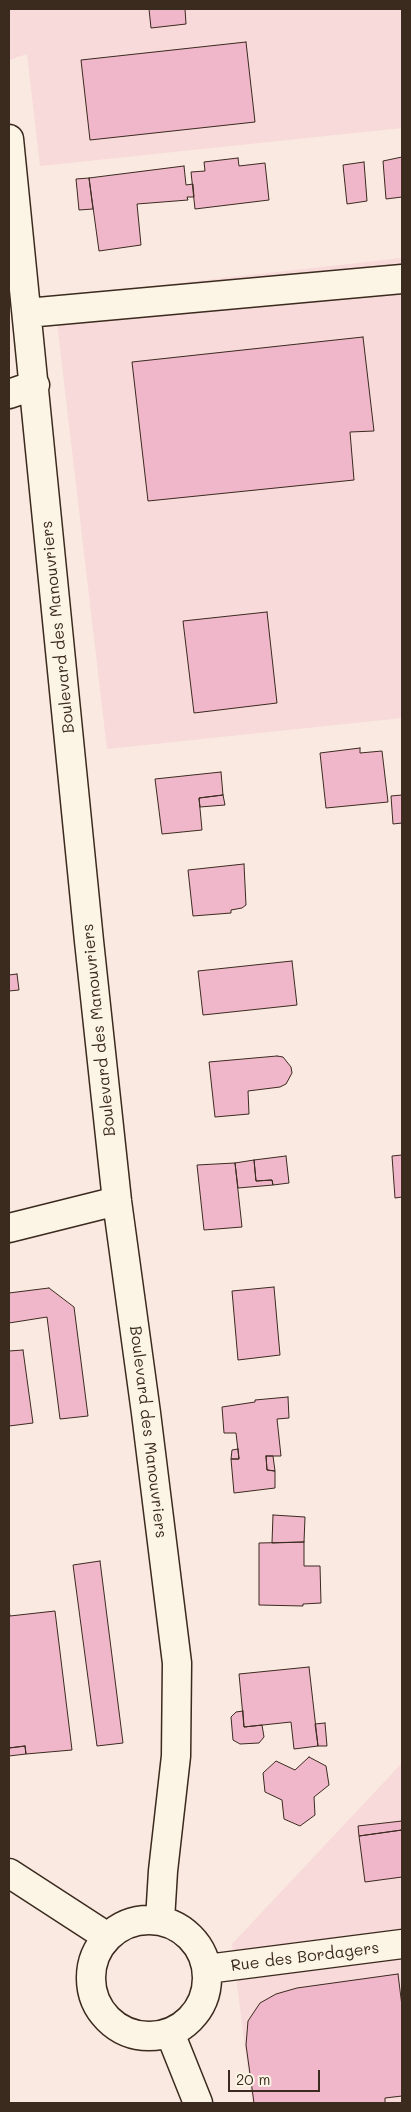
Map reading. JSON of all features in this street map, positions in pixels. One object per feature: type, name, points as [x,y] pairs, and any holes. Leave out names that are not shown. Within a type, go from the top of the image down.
[{"type":"street","name":"Boulevard des Manouvriers","points":[[9,140],[35,385],[89,941],[118,1201],[177,1662],[176,1756],[163,1871],[160,1920]]},
{"type":"street","points":[[27,313],[402,279]]},
{"type":"street","points":[[9,394],[35,385]]},
{"type":"street","points":[[9,1228],[118,1201]]},
{"type":"street","points":[[9,1874],[106,1936]]},
{"type":"street","points":[[140,1919],[160,1920],[177,1926],[191,1937],[202,1952],[207,1969],[206,1989],[200,2008],[187,2023],[170,2033],[150,2037],[130,2034],[113,2024],[99,2010],[91,1992],[90,1972],[95,1953],[106,1936],[122,1925],[140,1919]]},
{"type":"street","name":"Rue des Bordagers","points":[[207,1969],[402,1944]]},
{"type":"street","points":[[170,2033],[198,2103]]},
{"type":"shaded area","points":[[9,9],[402,9],[402,128],[40,166],[27,54],[9,60]]},
{"type":"shaded area","points":[[402,258],[402,718],[107,749],[54,297]]},
{"type":"shaded area","points":[[402,1763],[402,2103],[252,2103],[232,1944]]},
{"type":"building","points":[[149,9],[185,9],[186,24],[151,28]]},
{"type":"building","points":[[246,42],[255,122],[90,140],[81,60]]},
{"type":"building","points":[[402,157],[402,197],[386,199],[383,161]]},
{"type":"building","points":[[238,158],[239,166],[265,163],[269,200],[195,209],[191,172],[205,171],[204,162]]},
{"type":"building","points":[[364,162],[367,201],[347,204],[343,165]]},
{"type":"building","points":[[184,166],[186,185],[193,184],[194,197],[187,197],[188,200],[137,204],[141,245],[99,251],[89,178]]},
{"type":"building","points":[[89,178],[93,209],[79,210],[76,179]]},
{"type":"building","points":[[363,337],[374,431],[350,432],[354,480],[148,501],[132,362]]},
{"type":"building","points":[[267,612],[277,703],[194,713],[183,621]]},
{"type":"building","points":[[360,748],[360,753],[382,751],[388,802],[326,808],[320,753]]},
{"type":"building","points":[[221,772],[223,795],[199,798],[202,830],[162,834],[155,779]]},
{"type":"building","points":[[223,795],[225,805],[200,807],[199,798]]},
{"type":"building","points":[[402,795],[402,823],[393,824],[391,796]]},
{"type":"building","points":[[244,864],[246,905],[242,908],[231,910],[231,913],[193,916],[188,870]]},
{"type":"building","points":[[292,961],[297,1005],[203,1015],[198,971]]},
{"type":"building","points":[[17,974],[19,990],[9,991],[9,975]]},
{"type":"building","points":[[283,1057],[291,1067],[292,1073],[286,1084],[280,1087],[248,1091],[249,1114],[215,1117],[209,1062]]},
{"type":"building","points":[[402,1155],[402,1197],[395,1198],[392,1156]]},
{"type":"building","points":[[286,1156],[289,1183],[273,1185],[272,1180],[256,1181],[254,1160]]},
{"type":"building","points":[[254,1160],[256,1181],[272,1180],[273,1185],[238,1188],[235,1163]]},
{"type":"building","points":[[235,1163],[242,1227],[204,1230],[197,1165]]},
{"type":"building","points":[[274,1287],[280,1355],[238,1360],[232,1291]]},
{"type":"building","points":[[49,1288],[74,1307],[88,1416],[60,1419],[47,1317],[9,1323],[9,1293]]},
{"type":"building","points":[[23,1350],[33,1423],[9,1426],[9,1351]]},
{"type":"building","points":[[288,1397],[289,1418],[277,1419],[281,1456],[266,1456],[267,1470],[275,1471],[275,1488],[234,1493],[231,1459],[239,1459],[236,1433],[224,1433],[222,1407],[255,1402],[255,1400]]},
{"type":"building","points":[[238,1449],[239,1459],[231,1459],[232,1450]]},
{"type":"building","points":[[266,1456],[273,1456],[275,1471],[267,1470]]},
{"type":"building","points":[[273,1515],[305,1517],[304,1542],[272,1543]]},
{"type":"building","points":[[304,1542],[304,1566],[320,1566],[321,1603],[303,1604],[303,1606],[259,1605],[259,1543]]},
{"type":"building","points":[[100,1561],[123,1743],[97,1746],[73,1565]]},
{"type":"building","points":[[9,1610],[10,1616],[55,1611],[72,1750],[26,1754],[25,1746],[9,1748]]},
{"type":"building","points":[[309,1667],[318,1746],[294,1749],[291,1722],[244,1727],[239,1674]]},
{"type":"building","points":[[243,1711],[244,1727],[262,1725],[264,1737],[259,1743],[240,1744],[233,1740],[231,1717],[236,1712]]},
{"type":"building","points":[[325,1723],[327,1746],[318,1746],[315,1724]]},
{"type":"building","points":[[25,1746],[26,1754],[9,1756],[9,1748]]},
{"type":"building","points":[[309,1757],[326,1766],[329,1785],[314,1797],[315,1815],[300,1826],[284,1819],[282,1800],[265,1792],[263,1773],[276,1761],[295,1770]]},
{"type":"building","points":[[402,1821],[402,1830],[359,1836],[358,1826]]},
{"type":"building","points":[[402,1830],[402,1877],[365,1882],[359,1836]]},
{"type":"building","points":[[398,1974],[402,2006],[402,2096],[385,2098],[385,2103],[254,2103],[246,2045],[248,2021],[260,2003],[276,1994],[297,1988]]}]
